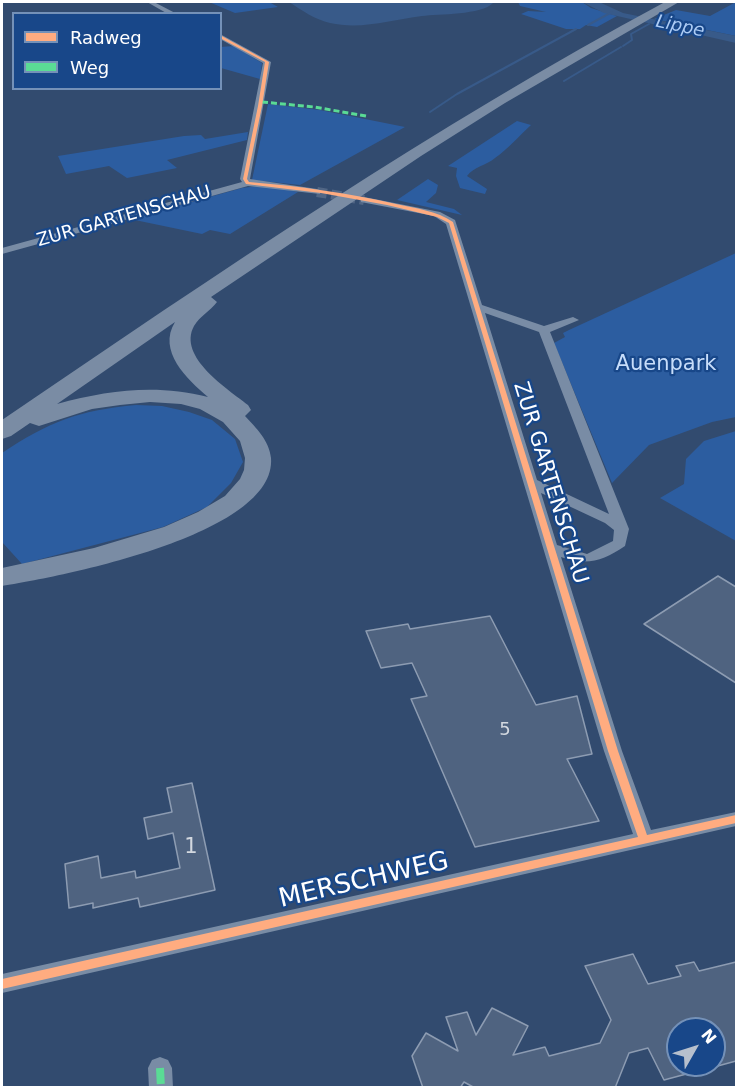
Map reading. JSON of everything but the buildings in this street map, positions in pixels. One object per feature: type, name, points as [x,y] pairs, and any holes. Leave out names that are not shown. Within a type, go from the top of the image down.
[{"type":"highway","points":[[2,410],[350,182],[489,97],[662,3]]},
{"type":"highway","points":[[2,431],[254,258],[422,149],[610,32]]},
{"type":"highway","points":[[2,589],[172,539],[218,519],[242,502],[258,484],[264,466],[266,449],[255,427],[198,375],[185,358],[179,345],[181,330],[188,319],[254,258]]},
{"type":"highway","points":[[2,436],[73,405],[107,397],[157,395],[180,397],[228,414],[246,429],[258,448],[257,466],[252,482],[236,499],[213,516],[160,537],[81,560],[2,577]]},
{"type":"street","points":[[150,2],[170,12]]},
{"type":"street","points":[[222,37],[267,62],[262,102],[245,179],[248,183]]},
{"type":"street","name":"ZUR GARTENSCHAU","points":[[2,251],[248,183],[317,192]]},
{"type":"street","name":"ZUR GARTENSCHAU","points":[[364,200],[437,214],[451,222],[613,751],[644,839]]},
{"type":"street","points":[[478,307],[544,330],[573,320]]},
{"type":"street","points":[[544,330],[622,529],[620,543],[603,555],[584,561],[552,548]]},
{"type":"street","points":[[532,483],[610,520],[622,529]]},
{"type":"street","name":"MERSCHWEG","points":[[2,984],[736,819]]},
{"type":"green space","points":[[209,2],[269,2],[278,7],[235,13]]},
{"type":"green space","points":[[518,2],[582,2],[591,8],[617,16],[597,27],[586,25],[580,29],[566,29],[521,14],[528,11],[546,12],[520,6]]},
{"type":"green space","points":[[736,2],[736,36],[654,19],[676,10],[710,16]]},
{"type":"green space","points":[[234,46],[262,63],[260,79],[222,68],[222,47]]},
{"type":"green space","points":[[268,104],[320,110],[405,127],[300,185],[252,180]]},
{"type":"green space","points":[[517,121],[531,125],[509,147],[467,176],[487,189],[485,194],[460,188],[456,176],[457,168],[448,166]]},
{"type":"green space","points":[[248,132],[247,140],[167,160],[177,168],[127,178],[109,166],[66,174],[58,156],[184,136],[201,135],[205,139]]},
{"type":"green space","points":[[428,179],[438,185],[436,193],[426,202],[454,209],[462,215],[397,200]]},
{"type":"green space","points":[[265,185],[298,192],[230,234],[210,230],[202,234],[130,219],[242,188]]},
{"type":"green space","name":"Auenpark","points":[[736,253],[736,417],[712,422],[649,445],[612,483],[554,343],[565,337],[563,333],[569,330]]},
{"type":"green space","points":[[136,405],[162,406],[212,420],[235,439],[243,462],[231,483],[207,507],[163,527],[22,564],[2,542],[2,453],[34,433],[65,419],[98,410]]},
{"type":"green space","points":[[736,431],[736,541],[660,498],[684,484],[686,459],[704,441]]},
{"type":"water","points":[[289,2],[493,3],[470,12],[422,16],[376,24],[342,25],[325,22]]},
{"type":"water","name":"Lippe","points":[[582,2],[599,2],[623,13],[736,36],[736,43],[604,13]]},
{"type":"waterway","points":[[588,25],[612,12]]},
{"type":"waterway","name":"Lippe","points":[[623,46],[632,40],[631,34],[649,24]]},
{"type":"waterway","points":[[430,112],[457,94],[576,29]]},
{"type":"waterway","points":[[564,81],[621,47]]},
{"type":"tunnel","points":[[317,192],[364,200]]},
{"type":"marked path","points":[[262,102],[314,107],[366,116]]},
{"type":"marked path","points":[[160,1068],[161,1088]]},
{"type":"cycle path","points":[[222,37],[267,62],[245,179],[248,183],[290,187],[387,203],[439,216],[451,222],[613,751],[644,839]]},
{"type":"cycle path","points":[[2,984],[736,819]]}]
